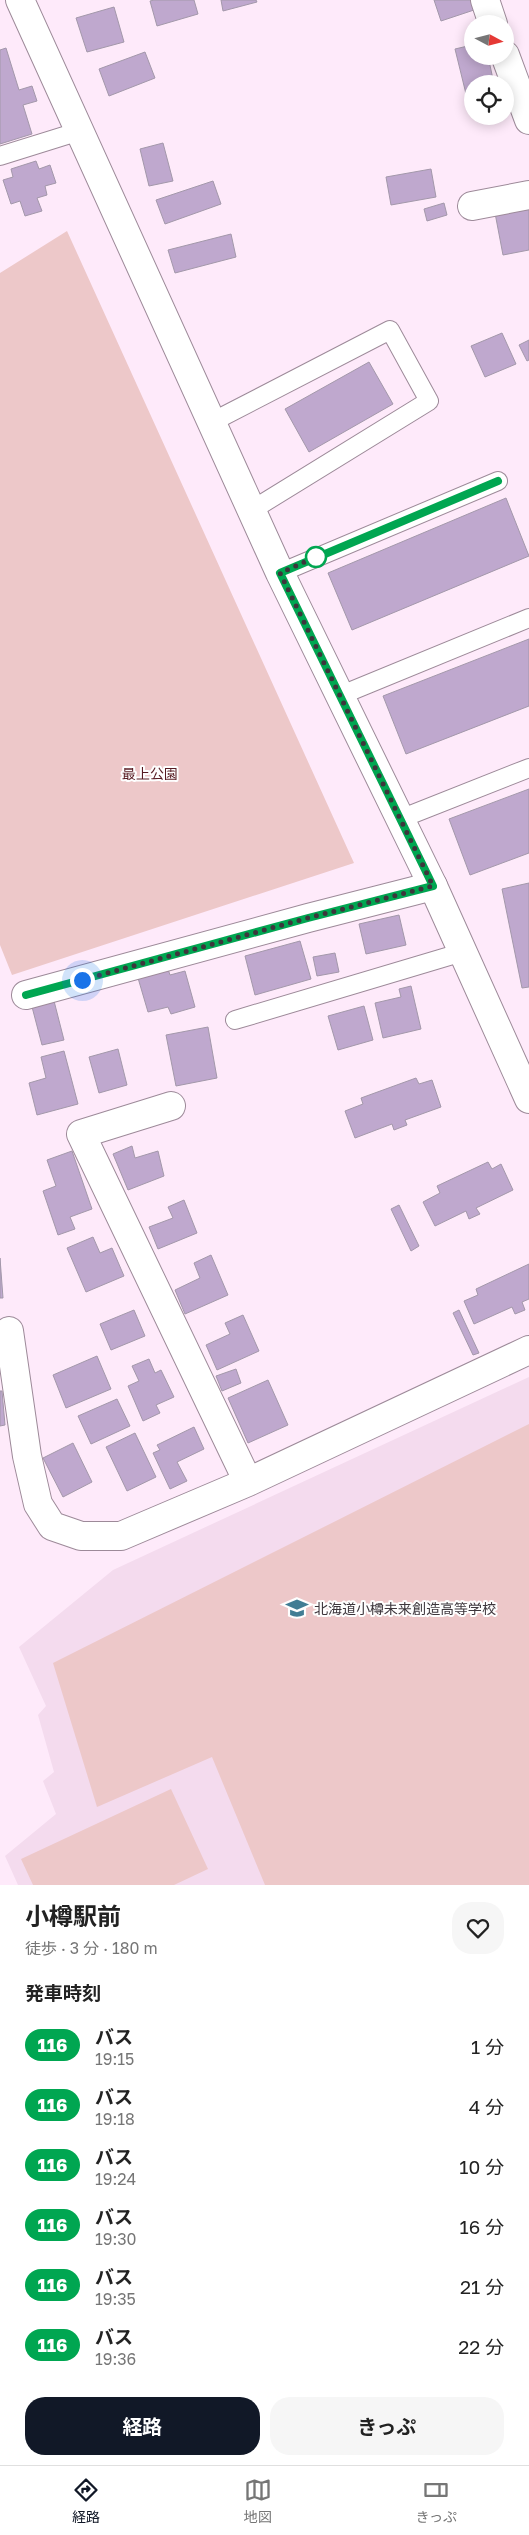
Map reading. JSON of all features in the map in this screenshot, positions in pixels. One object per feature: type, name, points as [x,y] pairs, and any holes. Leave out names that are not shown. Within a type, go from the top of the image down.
[{"type":"street","points":[[20,0],[280,573],[433,886],[463,952],[517,1044],[529,1099]]},
{"type":"street","points":[[485,0],[491,15]]},
{"type":"street","points":[[509,65],[529,120]]},
{"type":"street","points":[[472,206],[529,195]]},
{"type":"street","points":[[26,995],[433,886]]},
{"type":"street","points":[[171,1106],[81,1134],[248,1482]]},
{"type":"street","points":[[9,1331],[27,1456],[38,1504],[52,1526],[81,1536],[121,1536],[248,1482],[529,1350]]},
{"type":"lane","points":[[0,156],[80,131]]},
{"type":"lane","points":[[212,422],[390,330],[429,401],[252,510]]},
{"type":"lane","points":[[280,573],[498,481]]},
{"type":"lane","points":[[339,696],[529,618]]},
{"type":"lane","points":[[400,819],[529,768]]},
{"type":"lane","points":[[235,1020],[463,952]]},
{"type":"shaded area","name":"北海道小樽未来創造高等学校","points":[[529,1377],[529,1885],[18,1885],[5,1856],[56,1814],[43,1781],[54,1772],[38,1715],[46,1706],[19,1647],[113,1570]]},
{"type":"green space","name":"最上公園","points":[[67,231],[354,863],[12,975],[0,945],[0,273]]},
{"type":"green space","name":"北海道小樽未来創造高等学校","points":[[529,1424],[529,1885],[265,1885],[212,1757],[97,1807],[53,1663]]},
{"type":"green space","points":[[171,1789],[208,1869],[174,1885],[33,1885],[21,1859]]},
{"type":"building","points":[[194,0],[198,14],[157,26],[150,1]]},
{"type":"building","points":[[221,0],[256,0],[257,2],[223,11]]},
{"type":"building","points":[[434,0],[471,0],[474,10],[441,21]]},
{"type":"building","points":[[114,7],[124,42],[87,52],[76,18]]},
{"type":"building","points":[[464,47],[464,65],[490,65],[492,75],[464,75],[464,86],[455,49]]},
{"type":"building","points":[[6,48],[19,90],[32,86],[37,101],[23,105],[32,134],[0,144],[0,50]]},
{"type":"building","points":[[145,52],[155,78],[109,96],[99,69]]},
{"type":"building","points":[[163,143],[173,181],[149,186],[140,149]]},
{"type":"building","points":[[36,161],[39,169],[50,165],[56,183],[45,186],[47,195],[37,198],[42,211],[25,216],[20,201],[11,204],[3,180],[13,177],[11,169]]},
{"type":"building","points":[[431,169],[436,197],[391,205],[386,177]]},
{"type":"building","points":[[213,181],[221,204],[165,224],[156,200]]},
{"type":"building","points":[[444,203],[447,215],[427,221],[424,209]]},
{"type":"building","points":[[529,208],[529,250],[503,255],[495,213]]},
{"type":"building","points":[[231,234],[236,257],[175,273],[168,250]]},
{"type":"building","points":[[502,333],[516,364],[485,377],[471,346]]},
{"type":"building","points":[[529,340],[529,360],[527,361],[519,345]]},
{"type":"building","points":[[369,362],[393,404],[309,452],[285,409]]},
{"type":"building","points":[[506,498],[529,556],[352,630],[328,573]]},
{"type":"building","points":[[529,639],[529,706],[406,754],[383,696]]},
{"type":"building","points":[[529,789],[529,853],[470,875],[449,819]]},
{"type":"building","points":[[529,883],[529,987],[522,988],[502,889]]},
{"type":"building","points":[[399,915],[406,945],[366,954],[359,924]]},
{"type":"building","points":[[300,941],[311,979],[255,995],[245,956]]},
{"type":"building","points":[[335,953],[339,972],[317,976],[313,957]]},
{"type":"building","points":[[166,963],[170,975],[185,971],[195,1007],[171,1014],[168,1007],[148,1012],[138,978]]},
{"type":"building","points":[[411,986],[421,1029],[383,1038],[375,1003],[401,997],[399,989]]},
{"type":"building","points":[[53,997],[64,1040],[42,1045],[31,1003]]},
{"type":"building","points":[[364,1006],[373,1040],[338,1050],[328,1016]]},
{"type":"building","points":[[208,1027],[217,1078],[176,1086],[166,1035]]},
{"type":"building","points":[[118,1049],[127,1085],[99,1093],[89,1057]]},
{"type":"building","points":[[64,1051],[78,1104],[37,1115],[29,1083],[46,1078],[41,1057]]},
{"type":"building","points":[[416,1078],[419,1084],[432,1080],[441,1107],[405,1120],[407,1125],[394,1130],[392,1124],[355,1138],[345,1111],[363,1104],[361,1098]]},
{"type":"building","points":[[132,1146],[135,1158],[158,1151],[164,1176],[128,1190],[113,1154]]},
{"type":"building","points":[[72,1151],[92,1209],[70,1217],[75,1229],[58,1235],[43,1191],[56,1186],[47,1160]]},
{"type":"building","points":[[488,1162],[492,1169],[501,1164],[513,1190],[476,1208],[480,1214],[469,1219],[466,1211],[435,1226],[423,1202],[440,1193],[437,1186]]},
{"type":"building","points":[[184,1200],[197,1233],[158,1249],[149,1227],[173,1218],[168,1207]]},
{"type":"building","points":[[399,1205],[419,1246],[411,1251],[391,1209]]},
{"type":"building","points":[[93,1237],[100,1253],[112,1248],[124,1276],[86,1292],[67,1248]]},
{"type":"building","points":[[211,1255],[228,1295],[185,1314],[175,1290],[200,1278],[194,1263]]},
{"type":"building","points":[[0,1258],[3,1298],[0,1298]]},
{"type":"building","points":[[529,1264],[529,1299],[522,1302],[525,1310],[515,1314],[512,1307],[474,1324],[464,1301],[478,1295],[476,1289]]},
{"type":"building","points":[[134,1310],[145,1336],[111,1350],[100,1324]]},
{"type":"building","points":[[459,1310],[479,1353],[473,1355],[453,1313]]},
{"type":"building","points":[[243,1315],[259,1351],[217,1370],[206,1345],[230,1334],[225,1323]]},
{"type":"building","points":[[97,1356],[111,1389],[66,1408],[53,1375]]},
{"type":"building","points":[[149,1359],[155,1373],[161,1370],[174,1397],[156,1405],[160,1413],[143,1421],[128,1386],[139,1381],[132,1366]]},
{"type":"building","points":[[236,1369],[241,1383],[222,1391],[216,1376]]},
{"type":"building","points":[[268,1380],[288,1425],[248,1443],[228,1398]]},
{"type":"building","points":[[0,1391],[2,1391],[5,1425],[0,1426]]},
{"type":"building","points":[[117,1399],[130,1426],[91,1444],[78,1416]]},
{"type":"building","points":[[194,1427],[204,1449],[177,1462],[187,1481],[170,1489],[153,1453],[160,1450],[157,1445]]},
{"type":"building","points":[[135,1433],[156,1477],[127,1491],[106,1447]]},
{"type":"building","points":[[73,1443],[92,1482],[63,1497],[43,1458]]},
{"type":"bus line","name":"116","points":[[26,995],[433,886],[280,573],[498,481]]},
{"type":"place","name":"北海道小樽未来創造高等学校","points":[[297,1608]]},
{"type":"route","points":[[82,980],[433,886],[280,573],[316,557]]}]
